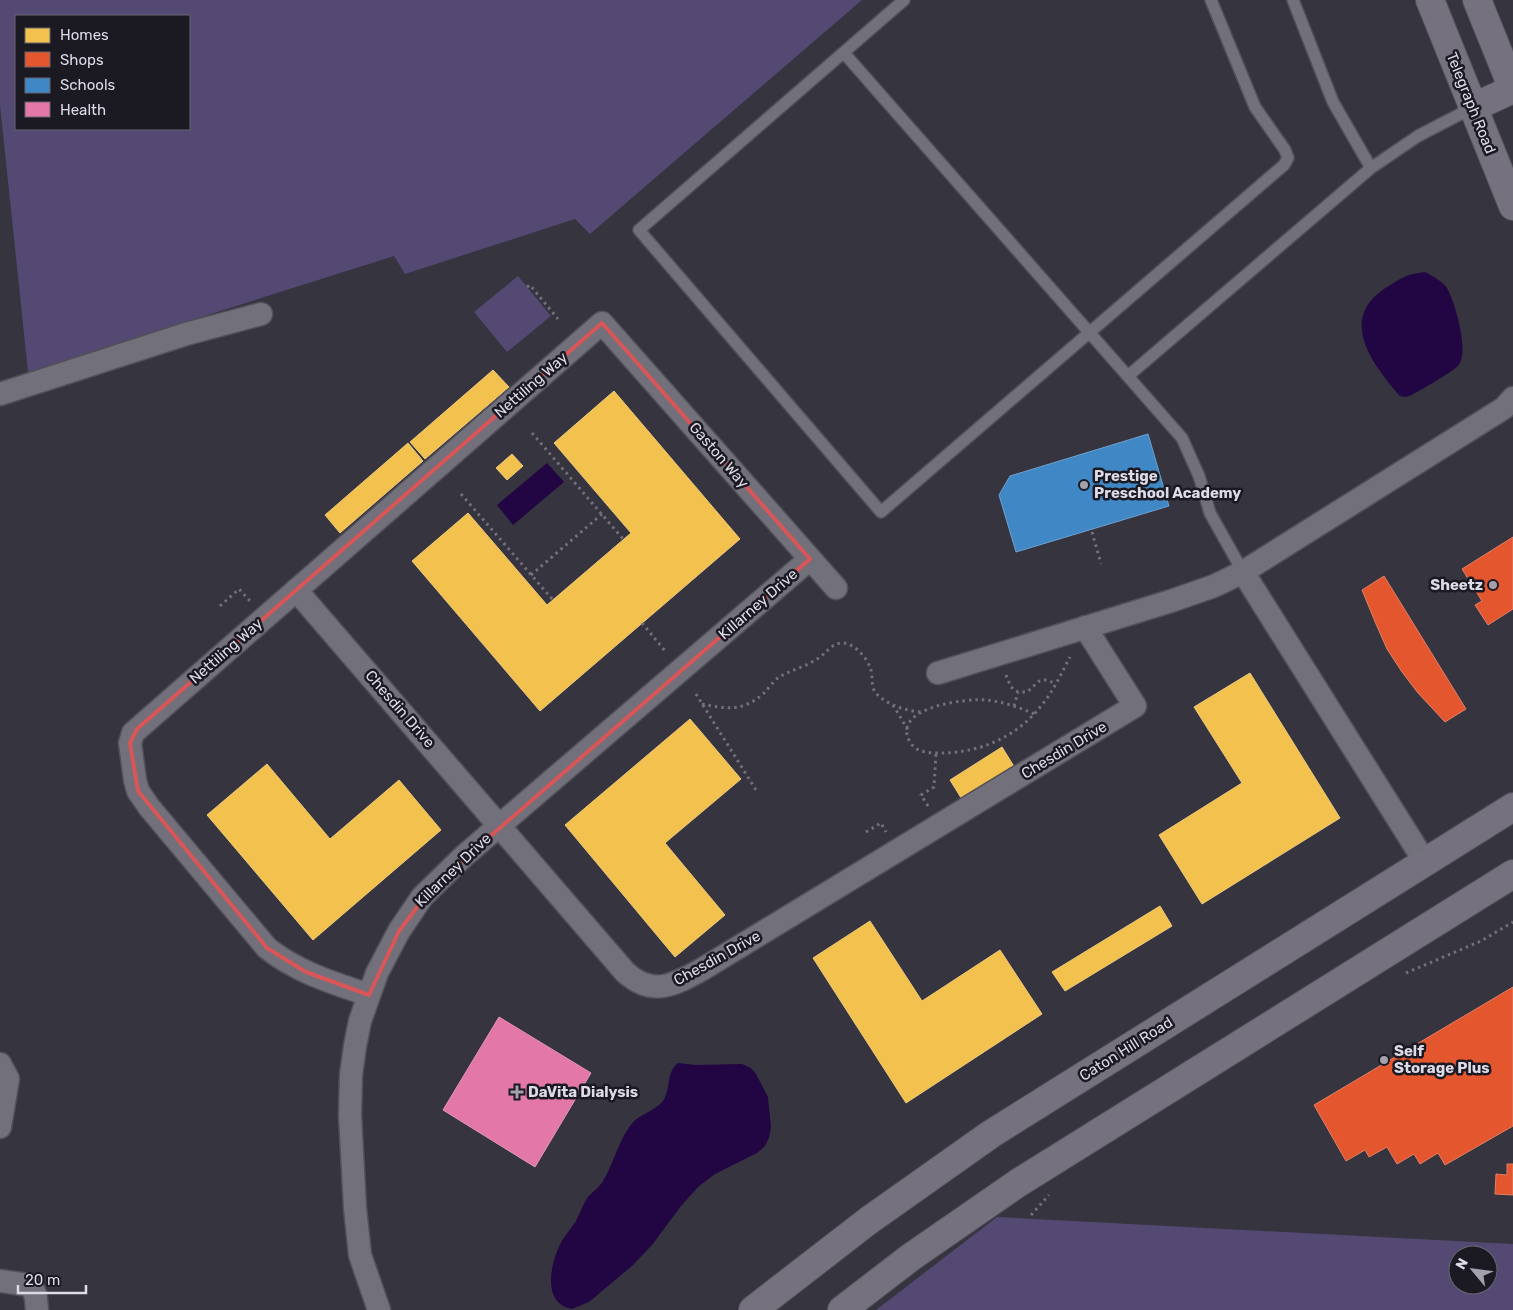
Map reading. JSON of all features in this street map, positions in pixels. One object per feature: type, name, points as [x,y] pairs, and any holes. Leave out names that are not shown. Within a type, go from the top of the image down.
[{"type":"main road","name":"Telegraph Road","points":[[1430,0],[1513,206]]},
{"type":"main road","points":[[1472,108],[1513,89],[1477,0]]},
{"type":"main road","name":"Caton Hill Road","points":[[753,1310],[868,1221],[991,1134],[1513,807]]},
{"type":"main road","points":[[842,1310],[911,1258],[1018,1183],[1513,874]]},
{"type":"street","points":[[0,394],[186,334],[261,314]]},
{"type":"street","name":"Gaston Way","points":[[602,323],[836,588]]},
{"type":"street","name":"Nettiling Way","points":[[369,995],[306,972],[283,960],[267,948],[149,808],[138,791],[130,743],[133,733],[602,323]]},
{"type":"street","points":[[938,673],[1214,586],[1243,572],[1510,404]]},
{"type":"street","name":"Killarney Drive","points":[[379,1310],[360,1255],[355,1208],[350,1116],[351,1075],[360,1021],[378,973],[399,931],[422,897],[464,856],[810,559]]},
{"type":"street","points":[[1243,572],[1425,862]]},
{"type":"street","name":"Chesdin Drive","points":[[296,590],[625,972],[632,979],[646,986],[663,987],[672,985],[701,970],[1135,706],[1085,627]]},
{"type":"street","points":[[0,1064],[8,1079],[0,1126]]},
{"type":"street","points":[[0,1281],[32,1287],[35,1293],[37,1310]]},
{"type":"lane","points":[[904,0],[639,230],[881,512],[1284,165],[1288,158],[1285,150],[1255,107],[1211,0]]},
{"type":"lane","points":[[1293,0],[1333,102],[1371,168]]},
{"type":"lane","points":[[844,52],[1182,438],[1199,476],[1210,513],[1243,572]]},
{"type":"lane","points":[[1128,376],[1371,168],[1418,136],[1472,108]]},
{"type":"path","points":[[527,287],[530,285],[558,319]]},
{"type":"path","points":[[532,432],[624,539]]},
{"type":"path","points":[[461,494],[553,600]]},
{"type":"path","points":[[531,575],[602,514]]},
{"type":"path","points":[[1092,532],[1101,564]]},
{"type":"path","points":[[220,606],[239,589],[256,607]]},
{"type":"path","points":[[642,623],[666,652]]},
{"type":"path","points":[[702,704],[729,708],[746,706],[756,700],[778,678],[817,660],[828,649],[840,643],[852,646],[863,656],[871,668],[875,690],[893,704],[911,711],[922,712]]},
{"type":"path","points":[[1034,714],[1014,706],[986,700],[960,700],[922,712],[911,720],[908,730],[909,740],[916,748],[936,753],[970,751],[995,742],[1020,727],[1034,714],[1056,684],[1070,657]]},
{"type":"path","points":[[1006,675],[1011,687],[1018,692],[1027,692],[1036,681],[1040,680],[1056,684]]},
{"type":"path","points":[[1014,706],[1018,692]]},
{"type":"path","points":[[696,694],[756,790]]},
{"type":"path","points":[[893,704],[908,730]]},
{"type":"path","points":[[928,811],[929,807],[921,795],[934,786],[936,753]]},
{"type":"path","points":[[866,832],[880,823],[887,834],[891,834]]},
{"type":"path","points":[[1398,976],[1482,941],[1513,922]]},
{"type":"highlighted area","points":[[602,323],[810,559],[434,885],[399,931],[369,995],[306,972],[267,948],[138,791],[130,743],[137,729]]},
{"type":"shaded area","points":[[0,0],[862,0],[590,234],[575,219],[405,274],[394,256],[28,372],[0,105]]},
{"type":"shaded area","points":[[1425,272],[1443,283],[1450,295],[1460,327],[1462,339],[1461,359],[1458,366],[1449,373],[1412,395],[1405,397],[1400,396],[1371,357],[1362,328],[1363,314],[1370,301],[1384,289],[1408,276]]},
{"type":"shaded area","points":[[518,276],[551,316],[507,352],[474,312]]},
{"type":"shaded area","points":[[547,463],[564,482],[513,525],[497,505]]},
{"type":"shaded area","points":[[678,1063],[696,1065],[742,1064],[751,1068],[768,1097],[771,1127],[769,1138],[765,1146],[757,1153],[715,1174],[698,1187],[681,1206],[652,1245],[633,1265],[589,1302],[572,1309],[562,1305],[555,1299],[551,1280],[555,1258],[563,1239],[576,1221],[588,1197],[603,1181],[630,1126],[663,1101],[670,1076]]},
{"type":"shaded area","points":[[997,1217],[1513,1244],[1513,1310],[876,1310]]},
{"type":"building: Homes","points":[[493,370],[509,387],[425,459],[410,442]]},
{"type":"building: Homes","points":[[614,391],[740,539],[540,711],[412,561],[468,513],[547,605],[631,533],[554,443]]},
{"type":"building: Homes","points":[[408,443],[423,461],[340,533],[325,515]]},
{"type":"building: Homes","points":[[512,454],[523,466],[507,480],[496,468]]},
{"type":"building: Homes","points":[[1250,673],[1340,818],[1202,904],[1159,835],[1242,783],[1194,707]]},
{"type":"building: Homes","points":[[690,719],[741,779],[665,843],[725,915],[675,957],[565,825]]},
{"type":"building: Homes","points":[[1002,747],[1015,768],[963,801],[950,780]]},
{"type":"building: Homes","points":[[267,764],[330,839],[399,780],[441,830],[313,940],[207,815]]},
{"type":"building: Homes","points":[[1160,906],[1172,926],[1065,991],[1052,972]]},
{"type":"building: Homes","points":[[870,921],[922,1001],[1000,950],[1042,1014],[906,1103],[813,958]]},
{"type":"building: Shops","name":"Sheetz","points":[[1513,537],[1513,609],[1488,625],[1475,605],[1482,601],[1462,569]]},
{"type":"building: Shops","name":"Sheetz","points":[[1384,576],[1466,709],[1445,722],[1418,693],[1402,672],[1387,649],[1376,624],[1362,590]]},
{"type":"building: Shops","points":[[1513,987],[1513,1126],[1445,1165],[1438,1153],[1420,1164],[1414,1154],[1397,1164],[1387,1147],[1369,1157],[1365,1150],[1346,1161],[1314,1105]]},
{"type":"building: Shops","points":[[1507,1164],[1513,1164],[1513,1195],[1495,1194],[1496,1174],[1507,1175]]},
{"type":"building: Schools","name":"Prestige Preschool Academy","points":[[1148,434],[1169,506],[1016,552],[999,495],[1010,476]]},
{"type":"building: Health","name":"DaVita Dialysis","points":[[499,1017],[591,1073],[535,1167],[443,1110]]},
{"type":"place","name":"Prestige Preschool Academy","points":[[1084,485]]},
{"type":"place","name":"Sheetz","points":[[1493,585]]},
{"type":"place","name":"Self Storage Plus","points":[[1384,1060]]},
{"type":"place","name":"DaVita Dialysis","points":[[517,1092]]}]
